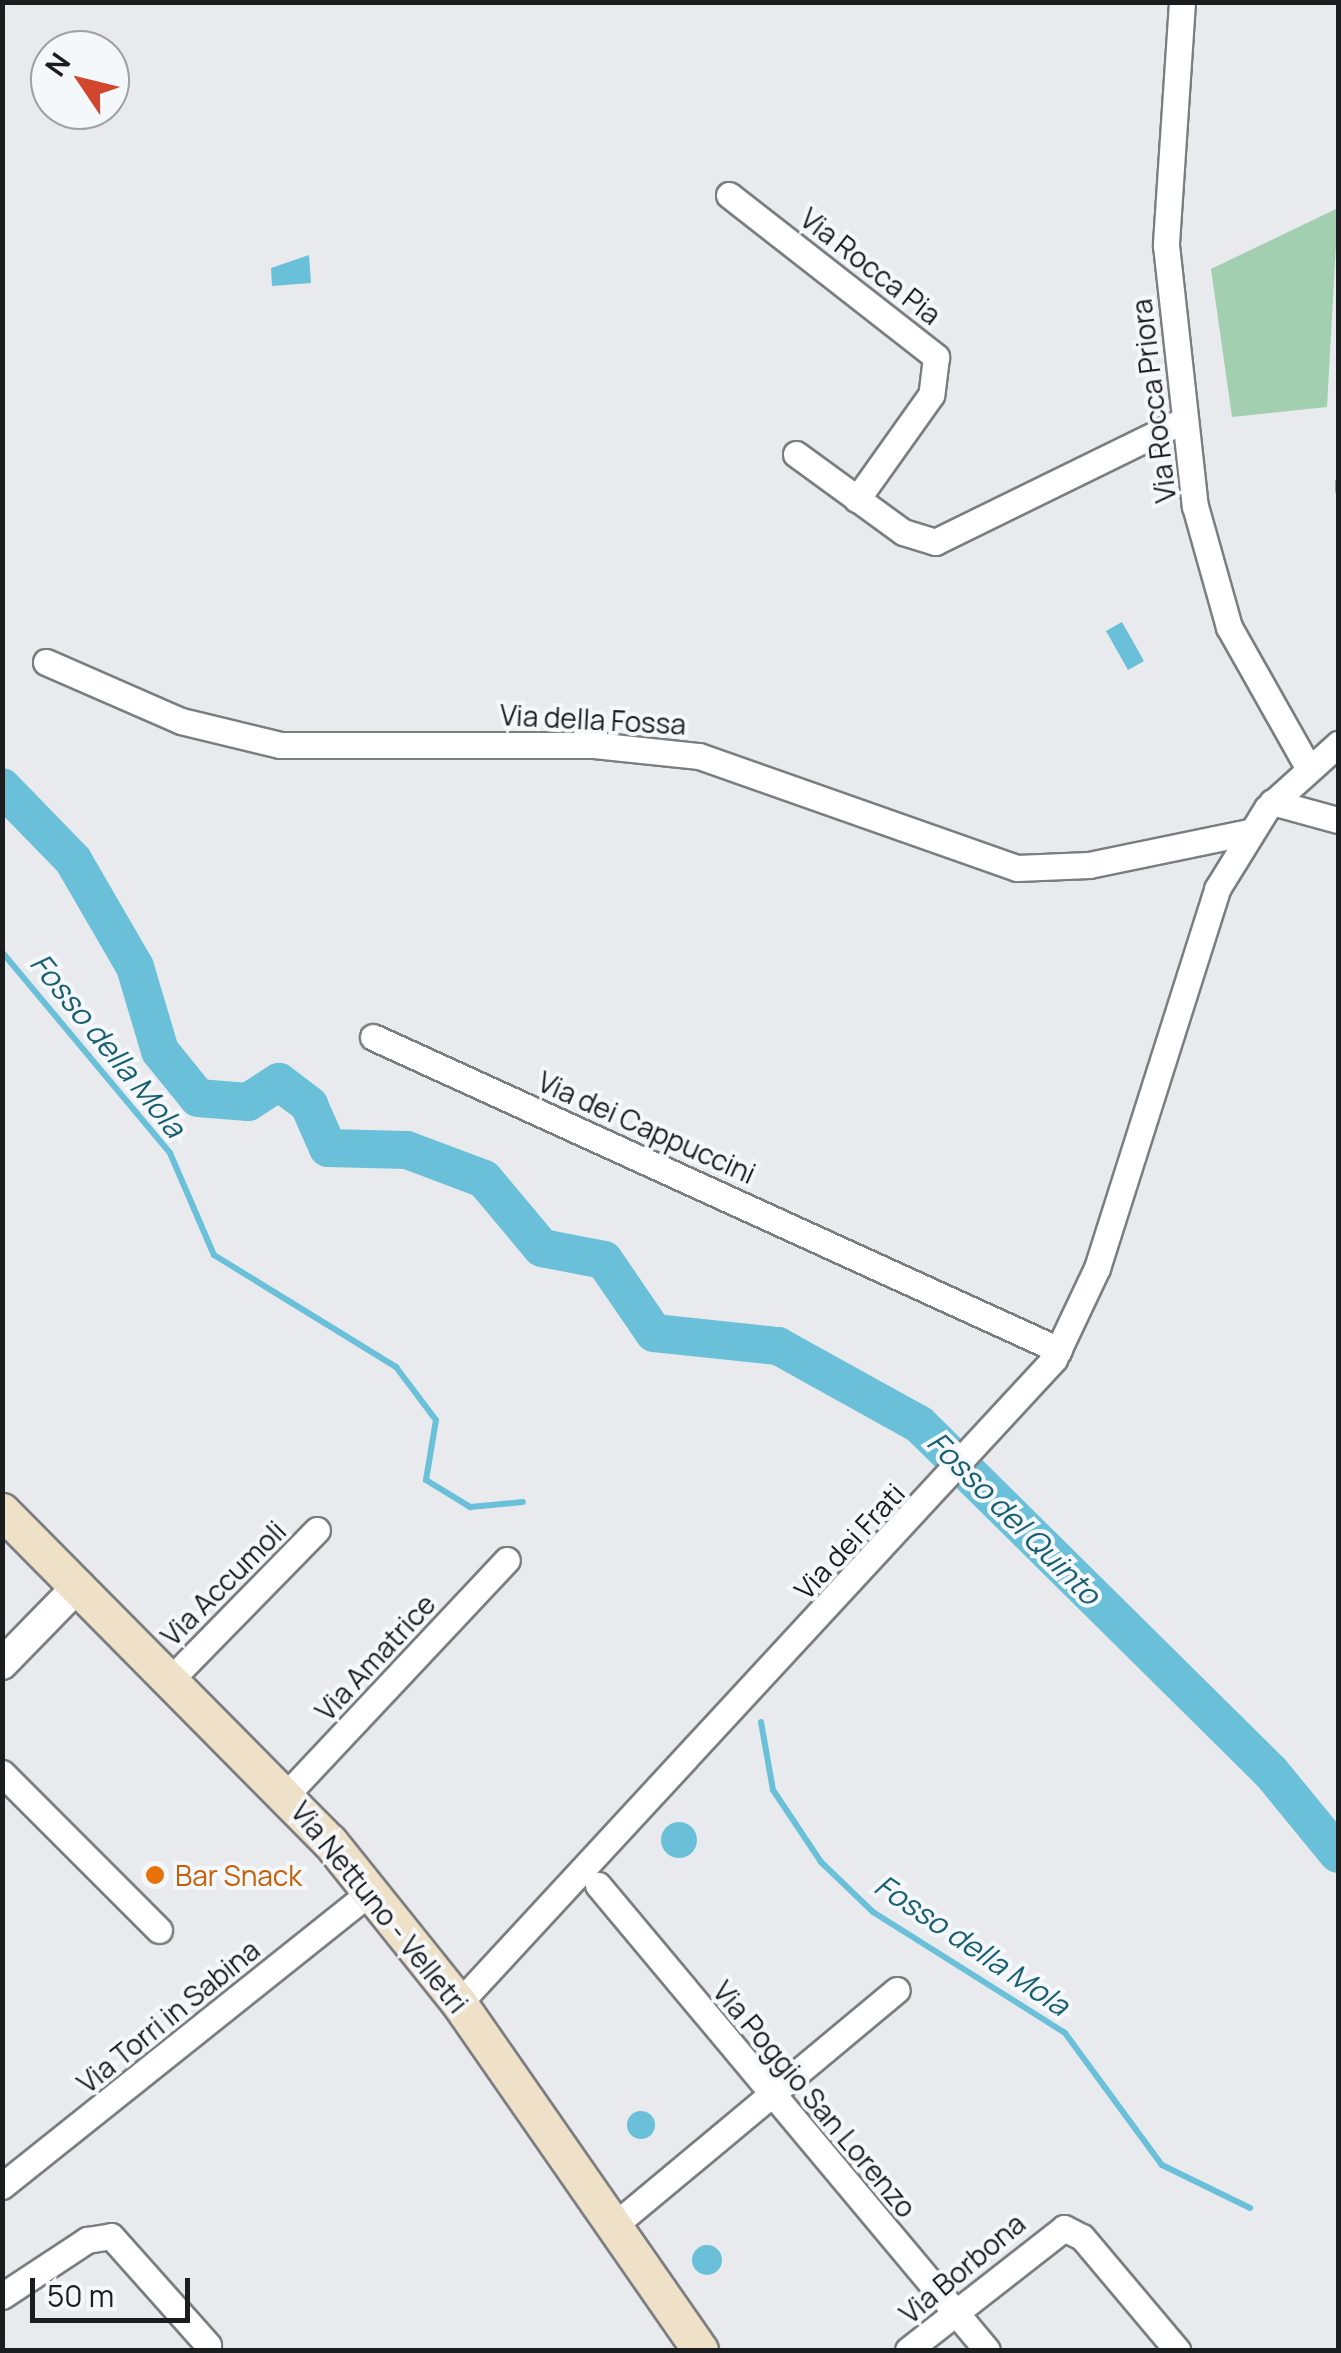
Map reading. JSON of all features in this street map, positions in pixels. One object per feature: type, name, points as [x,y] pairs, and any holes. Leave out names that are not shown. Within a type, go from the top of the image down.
[{"type":"main road","name":"Via Nettuno - Velletri","points":[[2,1511],[288,1794],[370,1892],[459,2003],[617,2224],[700,2350]]},
{"type":"street","name":"Via Rocca Priora","points":[[1182,2],[1165,226],[1184,420],[1219,601],[1308,767]]},
{"type":"street","name":"Via Rocca Pia","points":[[729,196],[936,357],[932,395],[857,499]]},
{"type":"street","points":[[796,454],[912,537],[948,540],[1184,420]]},
{"type":"street","name":"Via della Fossa","points":[[46,662],[181,721],[280,745],[594,744],[699,756],[1017,868],[1089,865],[1248,832]]},
{"type":"street","name":"Via dei Frati","points":[[459,2003],[977,1450],[1059,1350],[1102,1253],[1193,947],[1248,832],[1272,802],[1338,744]]},
{"type":"street","points":[[1272,802],[1338,820]]},
{"type":"street","name":"Via dei Cappuccini","points":[[373,1037],[1059,1350]]},
{"type":"street","name":"Via Accumoli","points":[[172,1678],[317,1530]]},
{"type":"street","name":"Via Amatrice","points":[[288,1794],[506,1560]]},
{"type":"street","points":[[2,1664],[79,1585]]},
{"type":"street","points":[[2,1773],[159,1930]]},
{"type":"street","name":"Via Poggio San Lorenzo","points":[[598,1885],[987,2350]]},
{"type":"street","name":"Via Torri in Sabina","points":[[2,2186],[370,1892]]},
{"type":"street","points":[[617,2224],[897,1990]]},
{"type":"street","name":"Via Borbona","points":[[908,2350],[1048,2235],[1071,2229],[1177,2350]]},
{"type":"street","points":[[2,2296],[91,2238],[111,2236],[208,2344]]},
{"type":"green space","points":[[1338,208],[1327,407],[1232,417],[1211,269]]},
{"type":"water","points":[[309,255],[311,283],[272,286],[271,268]]},
{"type":"water","points":[[1122,622],[1144,661],[1128,670],[1106,631]]},
{"type":"water","points":[[679,1822],[692,1827],[697,1840],[692,1853],[679,1858],[666,1853],[661,1840],[666,1827]]},
{"type":"water","points":[[641,2111],[651,2115],[655,2125],[651,2135],[641,2139],[631,2135],[627,2125],[631,2115]]},
{"type":"water","points":[[707,2245],[718,2249],[722,2260],[718,2271],[707,2275],[696,2271],[692,2260],[696,2249]]},
{"type":"waterway","points":[[1338,482],[1338,491]]},
{"type":"waterway","name":"Fosso del Quinto","points":[[2,787],[73,860],[135,967],[160,1051],[198,1098],[248,1102],[279,1082],[309,1105],[328,1148],[407,1150],[484,1179],[542,1248],[604,1260],[654,1333],[778,1346],[919,1424],[1270,1771],[1338,1854]]},
{"type":"waterway","name":"Fosso della Mola","points":[[2,952],[170,1153],[214,1255],[396,1367],[436,1420],[426,1480],[470,1507],[523,1502]]},
{"type":"waterway","name":"Fosso della Mola","points":[[761,1722],[773,1790],[821,1862],[873,1912],[1065,2033],[1162,2165],[1250,2208]]},
{"type":"place","name":"Bar Snack","points":[[155,1875]]}]
